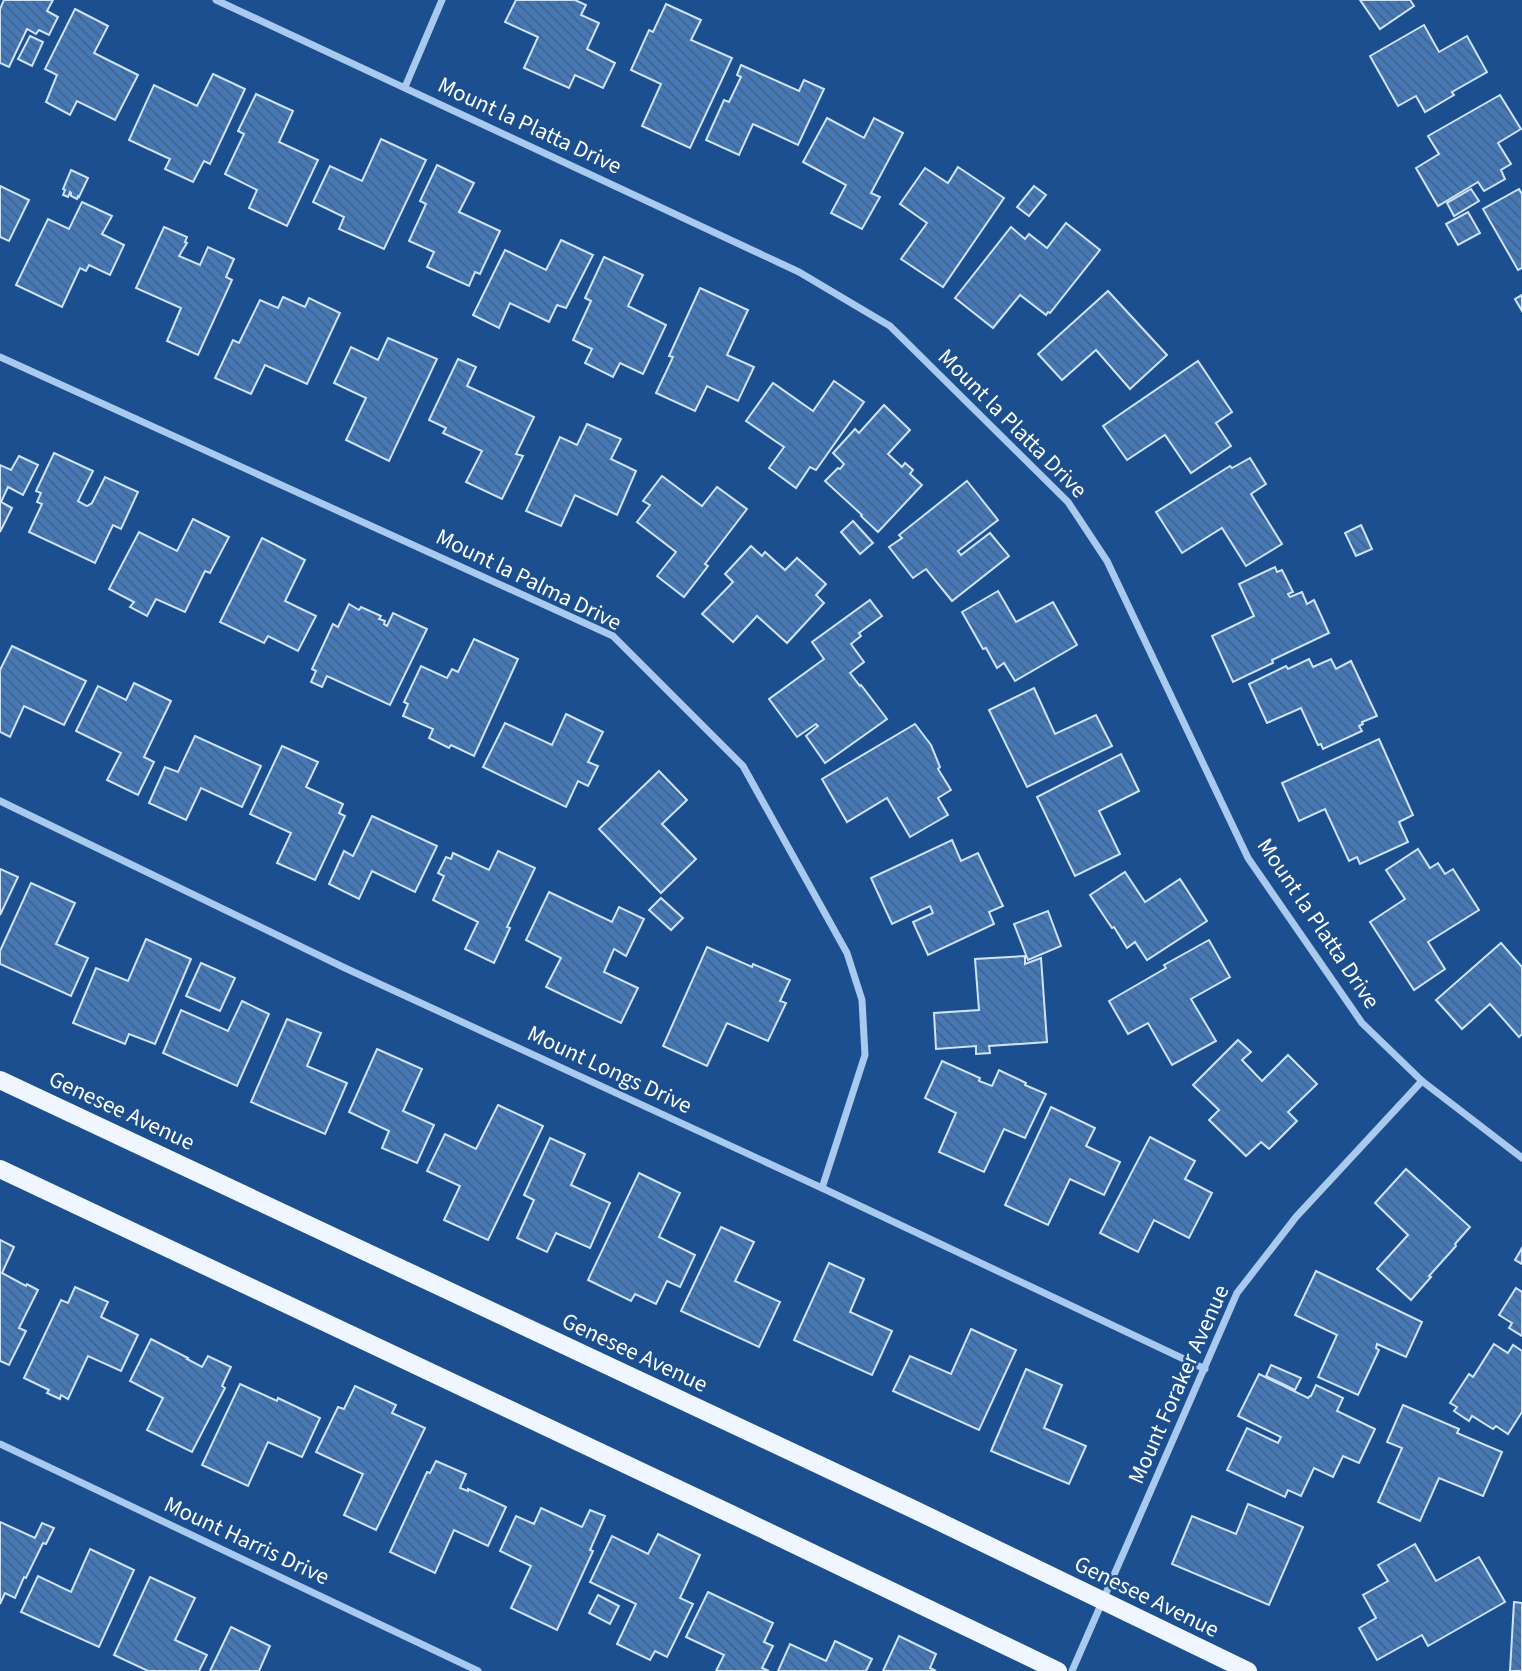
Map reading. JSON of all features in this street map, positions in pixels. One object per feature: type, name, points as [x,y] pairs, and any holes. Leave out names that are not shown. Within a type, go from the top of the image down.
[{"type":"main road","name":"Genesee Avenue","points":[[0,1080],[913,1509],[1248,1671]]},
{"type":"main road","points":[[0,1168],[1058,1671]]},
{"type":"street","name":"Mount la Platta Drive","points":[[216,0],[799,272],[890,326],[1069,502],[1107,561],[1248,858],[1362,1023],[1422,1081],[1522,1158]]},
{"type":"street","points":[[405,87],[442,0]]},
{"type":"street","name":"Mount la Palma Drive","points":[[0,357],[613,636],[743,766],[847,953],[862,1000],[866,1055],[822,1188]]},
{"type":"street","name":"Mount Longs Drive","points":[[0,801],[345,968],[822,1188],[1205,1369]]},
{"type":"street","name":"Mount Foraker Avenue","points":[[1072,1671],[1237,1293],[1296,1217],[1422,1081]]},
{"type":"street","name":"Mount Harris Drive","points":[[0,1444],[478,1671]]},
{"type":"building","points":[[4,0],[53,0],[47,11],[58,17],[49,35],[39,30],[36,34],[27,29],[9,67],[0,63],[0,9]]},
{"type":"building","points":[[516,0],[575,0],[586,5],[581,15],[599,23],[587,49],[615,63],[603,88],[575,75],[569,88],[524,68],[538,37],[505,22]]},
{"type":"building","points":[[1360,0],[1410,0],[1414,6],[1380,29]]},
{"type":"building","points":[[666,4],[701,20],[691,40],[732,58],[690,148],[642,126],[661,84],[631,70],[649,30],[653,32]]},
{"type":"building","points":[[75,9],[108,26],[94,53],[138,75],[115,120],[77,101],[70,115],[46,102],[57,75],[45,69]]},
{"type":"building","points":[[1424,25],[1439,52],[1467,36],[1487,72],[1452,92],[1454,95],[1425,112],[1416,96],[1398,106],[1370,56]]},
{"type":"building","points":[[30,36],[43,42],[32,66],[18,59]]},
{"type":"building","points":[[741,65],[799,91],[804,80],[824,89],[798,145],[753,124],[739,155],[706,140],[724,100],[729,102],[741,77],[737,75]]},
{"type":"building","points":[[213,74],[245,89],[210,164],[204,161],[193,182],[165,169],[170,159],[129,140],[154,85],[197,106]]},
{"type":"building","points":[[256,94],[293,111],[279,142],[318,160],[287,226],[249,208],[257,190],[225,174],[244,134],[238,131]]},
{"type":"building","points":[[1500,95],[1521,129],[1498,143],[1511,164],[1501,170],[1505,179],[1484,191],[1478,182],[1438,206],[1416,168],[1439,154],[1428,136]]},
{"type":"building","points":[[827,118],[864,138],[874,118],[903,133],[871,193],[880,197],[862,229],[831,213],[846,185],[803,162]]},
{"type":"building","points":[[381,139],[426,160],[384,249],[339,229],[344,217],[313,202],[330,166],[362,181]]},
{"type":"building","points":[[437,165],[474,183],[459,212],[500,231],[480,274],[475,272],[469,286],[427,267],[434,252],[409,241],[426,204],[420,201]]},
{"type":"building","points":[[958,167],[1004,198],[943,287],[901,259],[927,223],[900,204],[925,168],[948,183]]},
{"type":"building","points":[[71,170],[88,178],[77,199],[71,196],[70,192],[68,197],[63,195]]},
{"type":"building","points":[[0,186],[29,200],[9,241],[0,237]]},
{"type":"building","points":[[1034,186],[1046,195],[1029,216],[1017,207]]},
{"type":"building","points":[[1471,189],[1479,201],[1454,216],[1447,203]]},
{"type":"building","points":[[1519,189],[1522,194],[1522,268],[1518,270],[1483,209]]},
{"type":"building","points":[[82,202],[112,216],[102,234],[124,245],[110,275],[89,265],[86,271],[80,268],[62,307],[16,285],[48,219],[69,229]]},
{"type":"building","points":[[1468,212],[1480,233],[1458,245],[1446,224]]},
{"type":"building","points":[[1066,223],[1100,250],[1050,313],[1046,315],[1020,295],[993,328],[955,298],[1011,227],[1025,239],[1029,234],[1047,248]]},
{"type":"building","points":[[164,227],[187,237],[187,243],[179,256],[200,265],[208,247],[234,259],[226,277],[232,280],[198,355],[167,341],[181,308],[136,288]]},
{"type":"building","points":[[561,240],[593,255],[566,308],[557,305],[549,322],[510,303],[499,328],[473,315],[505,250],[546,270]]},
{"type":"building","points":[[604,257],[643,275],[628,306],[666,325],[643,374],[620,363],[613,377],[585,363],[592,349],[573,340],[591,301],[585,298]]},
{"type":"building","points":[[700,288],[748,310],[727,355],[754,367],[738,401],[707,386],[695,411],[656,393],[673,357],[669,356]]},
{"type":"building","points":[[1108,291],[1167,355],[1130,389],[1096,350],[1062,380],[1038,354]]},
{"type":"building","points":[[1522,295],[1522,311],[1515,299]]},
{"type":"building","points":[[283,297],[305,307],[309,298],[340,313],[307,384],[265,365],[251,394],[215,378],[233,340],[239,343],[260,300],[278,308]]},
{"type":"building","points":[[388,338],[437,359],[389,461],[346,440],[366,398],[334,383],[351,347],[378,360]]},
{"type":"building","points":[[458,359],[476,367],[467,386],[534,417],[516,454],[523,456],[502,499],[466,482],[482,451],[443,433],[446,428],[429,420]]},
{"type":"building","points":[[1198,361],[1232,412],[1216,423],[1231,446],[1191,473],[1165,435],[1127,460],[1103,426]]},
{"type":"building","points":[[834,381],[864,402],[816,470],[810,467],[796,488],[769,468],[784,447],[746,421],[773,383],[813,411]]},
{"type":"building","points":[[884,405],[910,430],[888,454],[902,467],[905,463],[913,470],[910,474],[922,485],[878,532],[825,481],[844,464],[833,453],[855,429],[859,433]]},
{"type":"building","points":[[587,424],[621,439],[611,459],[636,471],[617,515],[575,495],[561,526],[526,511],[560,437],[577,445]]},
{"type":"building","points":[[54,453],[93,471],[78,501],[87,506],[92,503],[105,477],[138,492],[121,529],[113,525],[95,563],[29,532],[42,504],[37,502],[41,493],[36,491]]},
{"type":"building","points":[[19,456],[38,465],[23,495],[8,487],[1,502],[12,508],[0,532],[0,465],[11,470]]},
{"type":"building","points":[[1250,458],[1266,484],[1251,494],[1282,544],[1246,566],[1222,528],[1182,553],[1156,512],[1230,466],[1232,468]]},
{"type":"building","points":[[662,476],[702,506],[717,487],[747,509],[705,564],[708,566],[684,597],[657,576],[676,552],[637,522],[650,505],[643,501]]},
{"type":"building","points":[[967,481],[998,520],[958,551],[961,555],[990,533],[1009,556],[952,601],[926,569],[913,578],[889,547],[902,538],[899,535]]},
{"type":"building","points":[[193,519],[229,537],[210,573],[205,571],[185,612],[156,599],[147,616],[130,607],[134,602],[109,589],[139,532],[177,551]]},
{"type":"building","points":[[853,521],[873,543],[860,554],[841,532]]},
{"type":"building","points":[[1361,525],[1372,549],[1356,556],[1345,533]]},
{"type":"building","points":[[262,538],[305,560],[285,601],[316,616],[298,651],[268,636],[264,643],[220,622]]},
{"type":"building","points":[[751,546],[762,556],[765,552],[785,570],[797,558],[826,584],[816,595],[824,603],[787,643],[757,616],[733,642],[702,614],[733,582],[725,574]]},
{"type":"building","points":[[1275,567],[1277,572],[1282,570],[1293,592],[1288,594],[1290,597],[1302,592],[1307,604],[1314,600],[1329,633],[1233,682],[1212,636],[1254,616],[1239,584]]},
{"type":"building","points":[[998,591],[1016,622],[1053,602],[1077,645],[1015,681],[1004,663],[997,668],[962,612]]},
{"type":"building","points":[[870,600],[882,616],[859,633],[861,636],[851,644],[864,662],[850,673],[887,719],[825,763],[806,736],[818,726],[816,724],[797,737],[769,699],[824,659],[812,642]]},
{"type":"building","points":[[349,604],[359,610],[361,607],[381,616],[379,619],[385,621],[387,626],[393,613],[427,629],[390,705],[327,676],[322,687],[311,682],[316,671],[312,669],[333,624],[338,627]]},
{"type":"building","points":[[474,639],[518,659],[474,756],[429,738],[433,729],[403,716],[408,704],[404,702],[421,666],[447,678],[452,669],[458,672]]},
{"type":"building","points":[[12,646],[86,681],[64,725],[24,706],[10,737],[0,732],[0,670]]},
{"type":"building","points":[[1309,659],[1313,667],[1331,659],[1336,669],[1351,661],[1377,716],[1362,722],[1359,726],[1362,731],[1323,749],[1321,744],[1318,745],[1301,708],[1267,723],[1249,684],[1286,666],[1288,669]]},
{"type":"building","points":[[134,683],[171,701],[144,757],[154,762],[138,795],[107,780],[121,753],[76,731],[98,686],[126,700]]},
{"type":"building","points":[[1034,688],[1055,734],[1096,715],[1112,746],[1027,787],[989,710]]},
{"type":"building","points":[[566,714],[603,732],[588,762],[598,766],[588,786],[578,781],[566,807],[483,767],[505,723],[552,745]]},
{"type":"building","points":[[915,724],[931,745],[940,767],[938,769],[951,790],[938,798],[948,815],[910,837],[887,798],[847,822],[822,779]]},
{"type":"building","points":[[195,736],[261,766],[242,807],[201,788],[186,820],[149,803],[165,767],[178,772]]},
{"type":"building","points":[[1379,739],[1413,815],[1399,822],[1408,842],[1360,864],[1357,857],[1349,861],[1325,809],[1299,821],[1282,783]]},
{"type":"building","points":[[282,746],[318,762],[306,787],[343,804],[339,813],[345,816],[315,880],[277,863],[291,833],[250,814]]},
{"type":"building","points":[[1121,754],[1139,791],[1099,811],[1120,854],[1075,876],[1037,797]]},
{"type":"building","points":[[659,771],[687,800],[662,824],[696,859],[661,893],[599,829]]},
{"type":"building","points":[[372,816],[437,846],[415,892],[372,871],[359,899],[329,884],[344,851],[353,856]]},
{"type":"building","points":[[952,840],[961,861],[978,853],[1003,906],[989,912],[994,924],[928,955],[913,922],[933,913],[930,906],[892,924],[871,878]]},
{"type":"building","points":[[1418,849],[1430,868],[1438,863],[1445,874],[1453,869],[1479,910],[1428,942],[1445,969],[1414,990],[1370,922],[1405,899],[1386,870]]},
{"type":"building","points":[[498,851],[535,868],[507,927],[510,928],[494,963],[465,949],[478,922],[433,900],[444,876],[438,873],[446,857],[451,859],[453,853],[489,870]]},
{"type":"building","points":[[0,869],[18,877],[0,915]]},
{"type":"building","points":[[1125,872],[1145,902],[1180,879],[1207,921],[1147,960],[1135,942],[1127,948],[1090,895]]},
{"type":"building","points":[[31,883],[75,903],[56,944],[88,958],[71,996],[0,964],[0,951]]},
{"type":"building","points":[[549,892],[612,922],[619,907],[644,919],[626,956],[614,949],[604,972],[638,988],[621,1023],[546,987],[561,958],[526,940]]},
{"type":"building","points":[[661,898],[683,918],[671,930],[649,910]]},
{"type":"building","points":[[1048,911],[1061,946],[1028,960],[1014,924]]},
{"type":"building","points":[[146,939],[191,959],[155,1044],[129,1034],[125,1044],[73,1023],[96,968],[128,981]]},
{"type":"building","points":[[1209,940],[1230,977],[1191,999],[1216,1041],[1172,1065],[1148,1023],[1128,1034],[1109,1001]]},
{"type":"building","points":[[1501,943],[1522,967],[1522,1034],[1519,1037],[1490,1004],[1462,1029],[1436,1000]]},
{"type":"building","points":[[707,947],[790,980],[780,1001],[786,1003],[768,1041],[727,1023],[707,1066],[663,1046]]},
{"type":"building","points":[[1025,956],[1025,964],[1041,958],[1047,1042],[989,1046],[990,1053],[976,1054],[976,1046],[936,1049],[934,1013],[979,1010],[975,959]]},
{"type":"building","points":[[201,963],[235,978],[220,1011],[186,996]]},
{"type":"building","points":[[242,1001],[269,1014],[237,1086],[163,1053],[181,1010],[228,1031]]},
{"type":"building","points":[[287,1019],[321,1033],[307,1066],[347,1083],[325,1134],[251,1102]]},
{"type":"building","points":[[1238,1040],[1251,1052],[1242,1060],[1262,1081],[1288,1055],[1317,1084],[1288,1112],[1297,1121],[1269,1149],[1261,1142],[1246,1156],[1209,1120],[1219,1110],[1193,1085]]},
{"type":"building","points":[[377,1049],[422,1069],[403,1111],[434,1125],[417,1163],[382,1148],[389,1131],[349,1112]]},
{"type":"building","points":[[942,1061],[992,1086],[999,1070],[1046,1094],[1025,1138],[1004,1129],[984,1172],[939,1152],[956,1113],[925,1098]]},
{"type":"building","points":[[498,1105],[543,1126],[488,1240],[444,1220],[460,1186],[427,1171],[445,1134],[476,1149]]},
{"type":"building","points":[[1051,1107],[1095,1128],[1086,1146],[1120,1162],[1104,1195],[1070,1179],[1048,1225],[1005,1205]]},
{"type":"building","points":[[1150,1137],[1195,1161],[1185,1179],[1212,1193],[1189,1238],[1154,1220],[1138,1252],[1100,1233]]},
{"type":"building","points":[[550,1138],[585,1154],[571,1185],[610,1203],[590,1248],[556,1233],[547,1252],[517,1238],[534,1200],[524,1195]]},
{"type":"building","points":[[1406,1169],[1470,1227],[1411,1300],[1377,1269],[1408,1235],[1375,1203]]},
{"type":"building","points":[[639,1173],[680,1193],[659,1237],[695,1255],[680,1287],[667,1281],[656,1304],[635,1294],[631,1301],[588,1280]]},
{"type":"building","points":[[721,1227],[754,1242],[735,1281],[780,1302],[759,1347],[681,1311]]},
{"type":"building","points":[[0,1240],[14,1247],[2,1273],[38,1290],[19,1328],[26,1331],[9,1365],[0,1361]]},
{"type":"building","points":[[1522,1248],[1522,1264],[1515,1260]]},
{"type":"building","points":[[829,1263],[864,1279],[850,1312],[892,1331],[872,1375],[794,1340]]},
{"type":"building","points":[[1316,1271],[1422,1322],[1406,1357],[1377,1344],[1376,1348],[1379,1350],[1358,1395],[1318,1377],[1337,1335],[1295,1315]]},
{"type":"building","points":[[75,1287],[108,1302],[101,1317],[138,1335],[121,1371],[88,1356],[68,1399],[61,1395],[60,1399],[47,1393],[49,1390],[24,1378],[61,1300],[68,1303]]},
{"type":"building","points":[[1516,1288],[1522,1292],[1522,1336],[1509,1328],[1512,1323],[1499,1315]]},
{"type":"building","points":[[971,1329],[1016,1350],[979,1430],[893,1391],[910,1356],[951,1374]]},
{"type":"building","points":[[151,1339],[202,1367],[208,1356],[231,1367],[222,1386],[225,1388],[192,1452],[147,1430],[163,1398],[130,1381]]},
{"type":"building","points":[[1494,1344],[1508,1353],[1513,1345],[1522,1351],[1522,1412],[1508,1434],[1496,1426],[1493,1429],[1472,1416],[1469,1421],[1454,1411],[1457,1407],[1450,1403],[1469,1374],[1473,1377]]},
{"type":"building","points":[[1271,1365],[1301,1378],[1295,1390],[1266,1376]]},
{"type":"building","points":[[1026,1369],[1062,1385],[1044,1428],[1086,1446],[1069,1484],[991,1451]]},
{"type":"building","points":[[1259,1374],[1308,1398],[1316,1385],[1343,1398],[1337,1411],[1375,1429],[1359,1463],[1343,1456],[1333,1477],[1314,1468],[1301,1496],[1288,1490],[1285,1497],[1227,1470],[1247,1428],[1278,1443],[1281,1437],[1238,1416]]},
{"type":"building","points":[[240,1384],[320,1418],[302,1457],[268,1442],[248,1486],[202,1465]]},
{"type":"building","points":[[355,1386],[396,1405],[392,1413],[425,1428],[376,1530],[344,1515],[363,1474],[316,1452],[338,1407],[344,1409]]},
{"type":"building","points":[[1403,1405],[1459,1429],[1457,1433],[1502,1452],[1483,1496],[1439,1478],[1420,1521],[1378,1502],[1402,1448],[1387,1442]]},
{"type":"building","points":[[436,1461],[466,1474],[460,1488],[468,1489],[506,1507],[488,1546],[454,1530],[435,1573],[390,1552],[427,1472],[430,1473]]},
{"type":"building","points":[[1248,1504],[1303,1527],[1269,1605],[1172,1564],[1192,1516],[1236,1534]]},
{"type":"building","points":[[541,1508],[582,1527],[590,1510],[605,1516],[590,1550],[593,1551],[557,1630],[511,1608],[531,1566],[500,1551],[516,1516],[534,1524]]},
{"type":"building","points":[[0,1522],[35,1538],[42,1523],[54,1528],[46,1544],[43,1543],[26,1578],[24,1577],[15,1598],[5,1593],[0,1604]]},
{"type":"building","points":[[658,1534],[700,1555],[680,1598],[693,1604],[667,1657],[655,1651],[650,1660],[617,1644],[636,1604],[590,1582],[612,1536],[648,1554]]},
{"type":"building","points":[[1415,1544],[1436,1581],[1479,1557],[1505,1602],[1428,1646],[1422,1635],[1377,1660],[1359,1628],[1376,1618],[1363,1595],[1388,1581],[1378,1565]]},
{"type":"building","points":[[90,1549],[134,1570],[99,1647],[21,1612],[38,1576],[71,1592]]},
{"type":"building","points":[[150,1577],[195,1598],[175,1640],[207,1655],[199,1671],[148,1671],[114,1655]]},
{"type":"building","points":[[708,1592],[773,1623],[764,1642],[773,1646],[762,1668],[769,1671],[716,1671],[724,1655],[686,1637]]},
{"type":"building","points":[[598,1595],[619,1606],[610,1624],[589,1613]]},
{"type":"building","points":[[1514,1602],[1522,1603],[1522,1671],[1510,1671]]},
{"type":"building","points":[[231,1627],[270,1646],[259,1671],[210,1671]]},
{"type":"building","points":[[899,1636],[936,1654],[930,1668],[936,1671],[883,1671]]},
{"type":"building","points":[[835,1641],[872,1659],[866,1671],[778,1671],[790,1644],[826,1661]]}]
